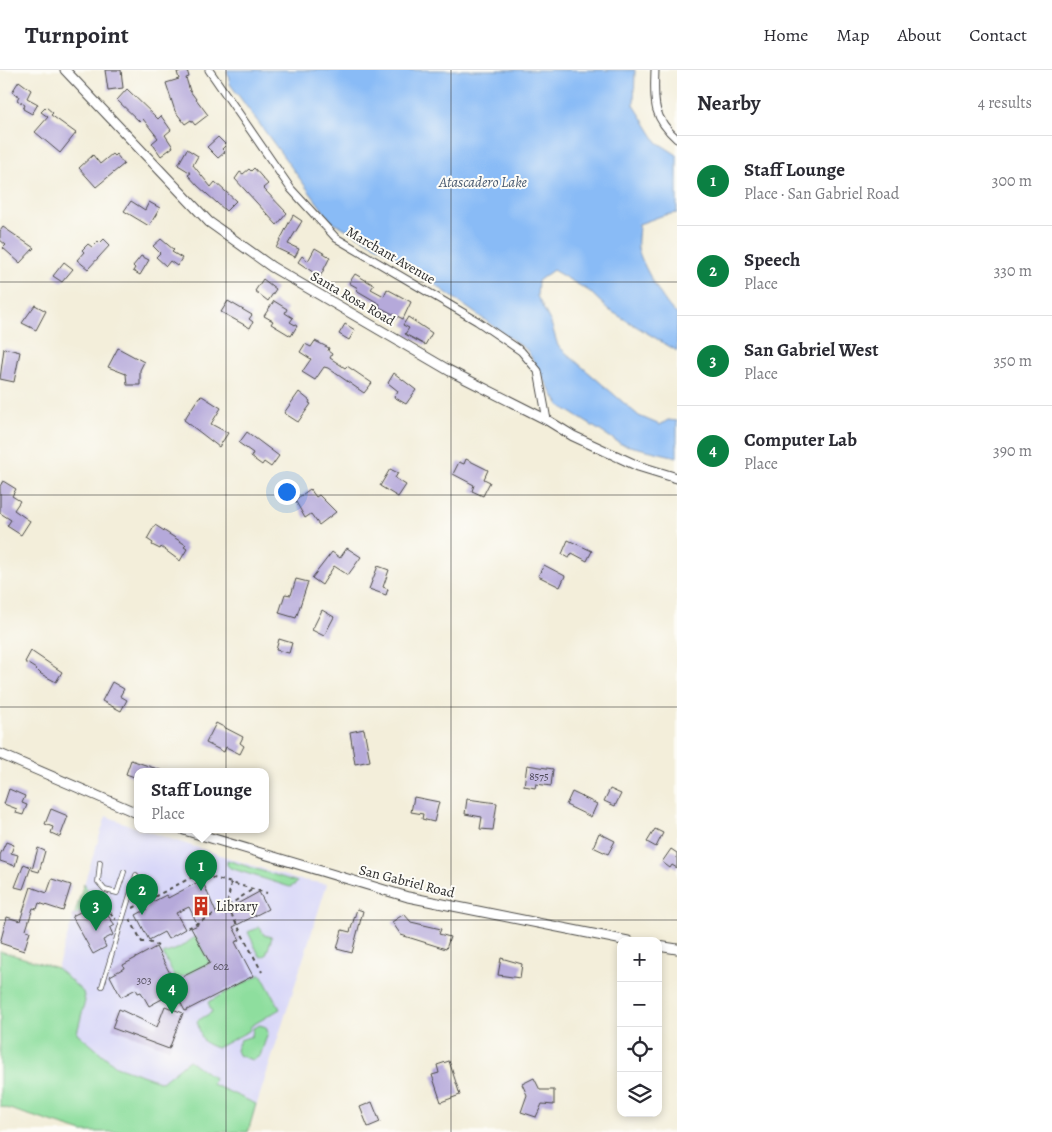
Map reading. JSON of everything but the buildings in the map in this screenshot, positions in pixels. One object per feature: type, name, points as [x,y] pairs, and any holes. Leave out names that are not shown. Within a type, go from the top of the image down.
[{"type":"street","name":"Santa Rosa Road","points":[[66,70],[209,222],[272,267],[450,371],[613,456],[677,478]]},
{"type":"street","name":"Marchant Avenue","points":[[209,70],[291,189],[336,238],[477,321],[521,350],[538,371],[547,420]]},
{"type":"street","points":[[655,70],[654,106],[660,122],[677,139]]},
{"type":"street","points":[[0,754],[134,812]]},
{"type":"street","name":"San Gabriel Road","points":[[194,833],[408,898],[617,939]]},
{"type":"street","points":[[662,947],[677,949]]},
{"type":"lane","points":[[100,862],[98,882],[105,890],[117,893],[124,872]]},
{"type":"lane","points":[[102,986],[136,875]]},
{"type":"path","points":[[131,909],[196,875],[202,852]]},
{"type":"path","points":[[196,873],[267,893]]},
{"type":"path","points":[[231,883],[228,906],[262,972]]},
{"type":"path","points":[[188,928],[228,906],[253,889]]},
{"type":"path","points":[[102,904],[107,901],[113,918],[118,919]]},
{"type":"path","points":[[128,916],[142,942],[149,942],[158,946]]},
{"type":"shaded area","points":[[106,816],[134,827],[134,833],[152,833],[295,879],[327,884],[248,1132],[83,1132],[0,1106],[0,951],[57,968]]},
{"type":"green space","points":[[227,860],[297,882],[290,887],[230,868],[227,865]]},
{"type":"green space","points":[[84,883],[95,905],[74,916]]},
{"type":"green space","points":[[260,927],[264,935],[272,937],[266,955],[262,957],[259,955],[248,932]]},
{"type":"green space","points":[[196,937],[210,963],[176,980],[163,954],[177,949]]},
{"type":"green space","points":[[0,951],[57,968],[83,992],[85,1001],[77,1033],[116,1066],[162,1082],[189,1060],[214,1078],[212,1084],[256,1104],[248,1132],[83,1132],[0,1106]]},
{"type":"green space","points":[[261,974],[280,1009],[251,1026],[249,1031],[217,1048],[207,1044],[202,1039],[197,1021],[212,1012],[208,1002]]},
{"type":"green space","points":[[260,1025],[266,1027],[268,1033],[260,1056],[252,1060],[238,1055],[236,1050],[240,1040],[252,1036],[253,1028]]},
{"type":"water","name":"Atascadero Lake","points":[[227,70],[635,70],[634,105],[657,142],[677,155],[677,213],[664,215],[639,224],[638,248],[643,263],[654,284],[672,310],[677,314],[677,351],[609,310],[589,291],[553,270],[538,281],[537,296],[551,323],[558,346],[639,416],[660,425],[668,420],[677,421],[677,457],[621,444],[559,405],[527,350],[392,254],[331,221],[230,84]]},
{"type":"place","name":"Staff Lounge","points":[[201,891]]},
{"type":"place","name":"Library","points":[[201,906]]},
{"type":"place","name":"Speech","points":[[142,915]]},
{"type":"place","name":"San Gabriel West","points":[[96,931]]},
{"type":"place","name":"Computer Lab","points":[[172,1014]]}]
